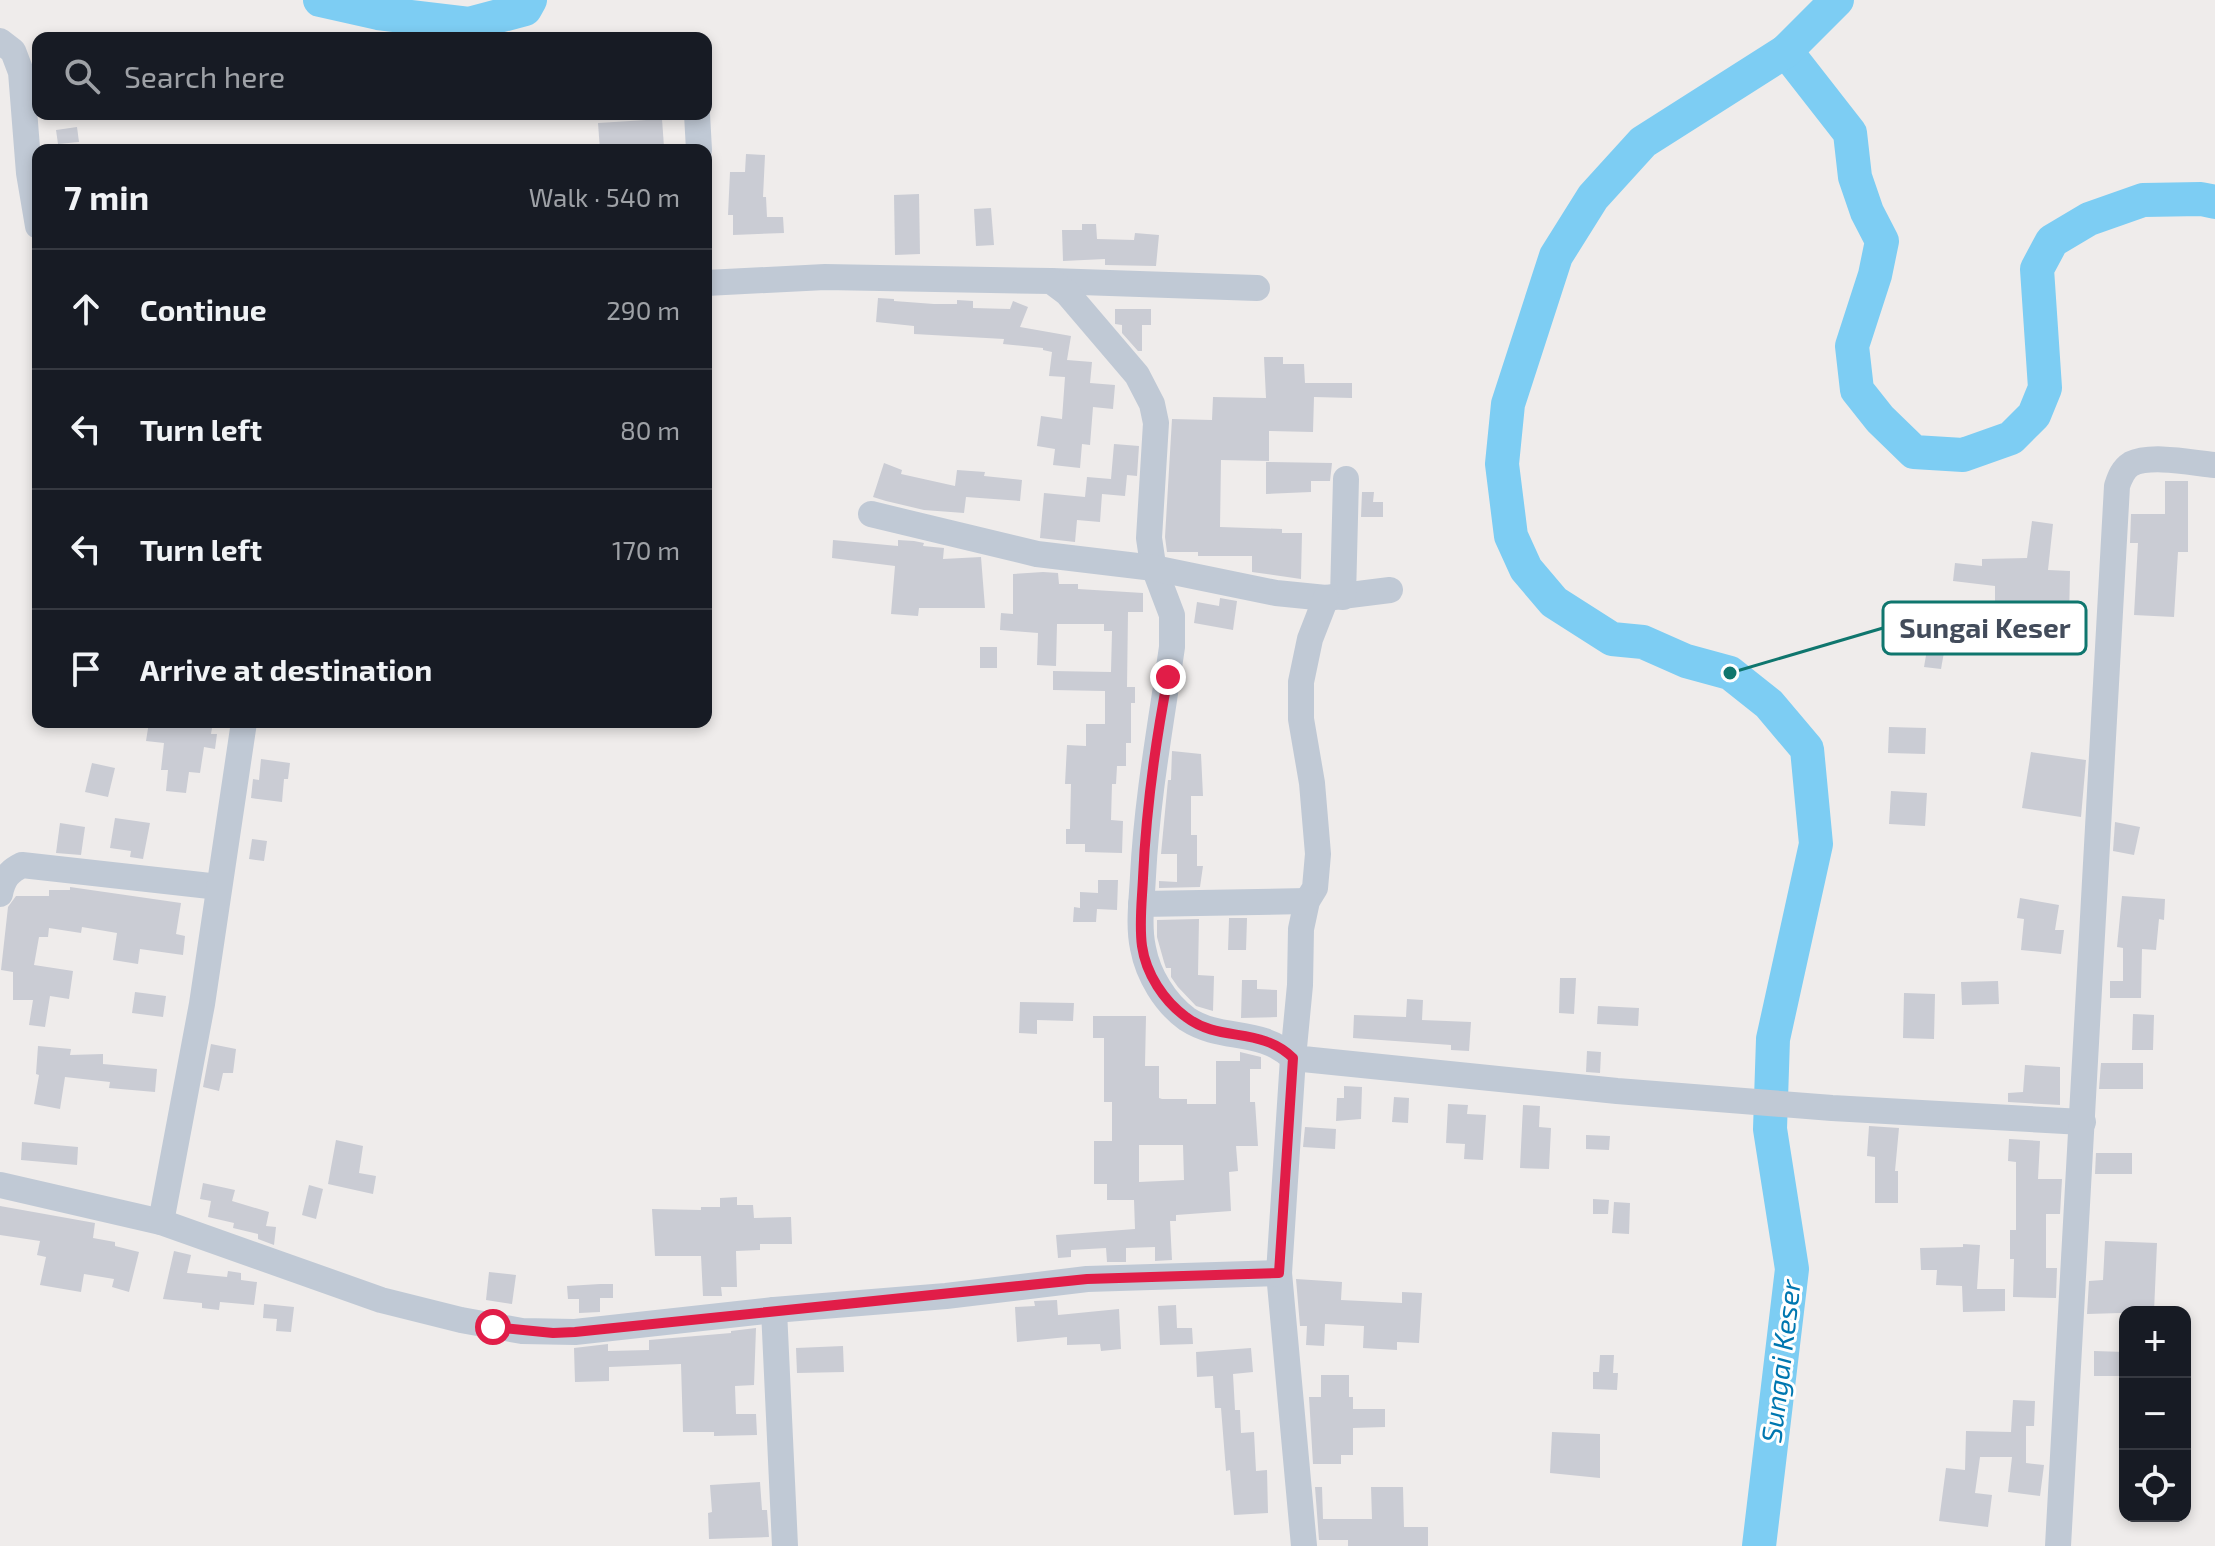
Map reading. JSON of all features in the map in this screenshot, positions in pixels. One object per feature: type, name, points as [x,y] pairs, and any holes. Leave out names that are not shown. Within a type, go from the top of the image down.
[{"type":"street","points":[[0,41],[13,51],[21,72],[32,190]]},
{"type":"street","points":[[697,120],[699,144]]},
{"type":"street","points":[[712,283],[825,277],[1257,288]]},
{"type":"street","points":[[1051,281],[1067,293],[1137,375],[1152,404],[1156,423],[1149,538],[1154,568],[1169,603],[1173,626],[1145,823],[1142,947],[1150,974],[1166,998],[1188,1019],[1214,1031],[1269,1040],[1293,1058],[1617,1091],[1832,1108],[2083,1122]]},
{"type":"street","points":[[2058,1546],[2117,486],[2129,465],[2140,462],[2154,460],[2215,465]]},
{"type":"street","points":[[1304,1546],[1279,1273],[1300,985],[1301,929],[1307,901],[1317,878],[1318,845],[1301,719],[1301,682],[1310,639],[1335,597],[1346,479]]},
{"type":"street","points":[[871,514],[1037,554],[1154,568],[1276,593],[1335,597],[1390,590]]},
{"type":"street","points":[[161,1222],[202,1004],[243,728]]},
{"type":"street","points":[[0,894],[12,870],[22,865],[219,887]]},
{"type":"street","points":[[1141,904],[1307,901]]},
{"type":"street","points":[[0,1185],[161,1222],[413,1309],[493,1327],[553,1333],[946,1296],[1087,1279],[1279,1273]]},
{"type":"street","points":[[774,1310],[785,1546]]},
{"type":"building","points":[[662,120],[664,144],[600,144],[598,123]]},
{"type":"building","points":[[77,127],[79,142],[58,144],[56,130]]},
{"type":"building","points":[[746,154],[765,155],[763,197],[766,197],[767,217],[783,217],[784,233],[733,235],[733,215],[728,215],[730,172],[745,172]]},
{"type":"building","points":[[919,194],[920,254],[895,255],[894,195]]},
{"type":"building","points":[[991,208],[994,245],[976,246],[974,209]]},
{"type":"building","points":[[1082,224],[1096,224],[1097,239],[1134,240],[1135,233],[1159,235],[1156,266],[1105,265],[1105,259],[1063,261],[1062,230],[1082,230]]},
{"type":"building","points":[[878,298],[934,304],[973,301],[973,308],[1010,309],[1013,301],[1028,307],[1020,327],[1071,336],[1067,360],[1092,362],[1090,383],[1115,385],[1113,409],[1093,407],[1090,445],[1082,444],[1080,468],[1053,465],[1055,449],[1037,446],[1041,416],[1062,419],[1065,377],[1049,376],[1052,352],[1043,348],[1003,344],[1004,339],[914,334],[914,326],[876,322]]},
{"type":"building","points":[[1115,309],[1151,309],[1151,325],[1142,325],[1142,351],[1138,351],[1122,333],[1122,325],[1115,324]]},
{"type":"building","points":[[1264,357],[1283,357],[1283,364],[1304,364],[1305,383],[1352,383],[1352,398],[1314,397],[1313,432],[1269,431],[1269,461],[1221,460],[1220,527],[1282,529],[1282,533],[1302,533],[1301,579],[1252,572],[1252,556],[1198,556],[1198,552],[1167,552],[1165,537],[1172,419],[1212,420],[1213,397],[1266,398]]},
{"type":"building","points":[[1114,444],[1139,446],[1137,476],[1127,475],[1125,496],[1102,494],[1100,522],[1077,520],[1075,542],[1040,538],[1044,493],[1085,497],[1087,477],[1111,479]]},
{"type":"building","points":[[1266,462],[1332,463],[1330,481],[1311,481],[1311,492],[1266,494]]},
{"type":"building","points":[[884,463],[902,470],[901,474],[955,486],[957,470],[1022,480],[1020,501],[966,497],[964,513],[924,510],[886,501],[873,497]]},
{"type":"building","points":[[2165,481],[2188,481],[2188,552],[2178,552],[2174,617],[2134,615],[2138,543],[2130,543],[2131,514],[2165,514]]},
{"type":"building","points":[[1362,492],[1374,492],[1373,502],[1383,502],[1383,517],[1361,517]]},
{"type":"building","points":[[2032,521],[2053,524],[2048,570],[2070,571],[2069,620],[2018,619],[2019,607],[1995,608],[1995,586],[1953,581],[1955,563],[1982,566],[1982,559],[2027,558]]},
{"type":"building","points":[[833,540],[898,546],[898,540],[914,541],[924,543],[923,546],[944,548],[943,559],[981,557],[985,608],[919,608],[918,616],[891,614],[895,566],[832,558]]},
{"type":"building","points":[[1058,573],[1059,584],[1078,584],[1078,589],[1143,593],[1143,612],[1128,612],[1127,687],[1135,687],[1135,703],[1131,703],[1131,743],[1126,743],[1126,766],[1117,766],[1116,784],[1112,784],[1111,820],[1123,821],[1122,853],[1085,852],[1085,844],[1066,844],[1066,829],[1070,829],[1071,784],[1065,784],[1067,745],[1086,746],[1086,724],[1105,724],[1105,691],[1053,690],[1053,671],[1111,672],[1112,631],[1104,631],[1104,624],[1057,624],[1056,666],[1037,665],[1038,633],[1000,630],[1001,613],[1013,614],[1013,574]]},
{"type":"building","points":[[1220,598],[1237,601],[1233,630],[1194,623],[1197,602],[1219,606]]},
{"type":"building","points":[[1929,638],[1946,641],[1941,669],[1924,667]]},
{"type":"building","points":[[980,647],[997,647],[997,668],[980,668]]},
{"type":"building","points":[[1889,727],[1926,728],[1925,754],[1888,753]]},
{"type":"building","points":[[148,728],[212,728],[211,734],[217,734],[215,749],[204,747],[200,773],[189,772],[186,793],[166,791],[168,770],[161,770],[164,743],[146,741]]},
{"type":"building","points":[[1172,751],[1201,754],[1203,796],[1191,796],[1191,835],[1197,835],[1197,866],[1203,866],[1200,887],[1159,888],[1159,881],[1177,882],[1177,854],[1161,854]]},
{"type":"building","points":[[2031,752],[2086,760],[2081,817],[2022,808]]},
{"type":"building","points":[[261,759],[290,763],[288,779],[284,779],[282,802],[251,798],[253,779],[259,780]]},
{"type":"building","points":[[92,763],[115,768],[108,797],[85,792]]},
{"type":"building","points":[[1891,791],[1927,793],[1925,826],[1889,824]]},
{"type":"building","points":[[115,818],[150,823],[143,859],[130,857],[131,851],[110,848]]},
{"type":"building","points":[[2115,822],[2140,827],[2134,855],[2113,851]]},
{"type":"building","points":[[60,823],[85,827],[81,855],[56,853]]},
{"type":"building","points":[[252,839],[267,841],[264,861],[249,859]]},
{"type":"building","points":[[1098,880],[1118,880],[1117,910],[1097,909],[1096,922],[1073,922],[1074,907],[1080,908],[1080,892],[1098,893]]},
{"type":"building","points":[[70,887],[181,903],[176,934],[185,936],[183,955],[140,949],[138,964],[113,960],[117,933],[82,927],[81,933],[49,928],[48,937],[39,937],[34,965],[73,971],[69,999],[50,996],[45,1027],[29,1025],[33,1000],[13,1000],[13,972],[1,970],[8,907],[16,896],[49,896],[49,890],[70,890]]},
{"type":"building","points":[[2122,896],[2165,899],[2164,920],[2159,919],[2156,950],[2142,949],[2141,998],[2110,998],[2110,981],[2123,981],[2123,948],[2117,947]]},
{"type":"building","points":[[2020,898],[2059,905],[2055,930],[2064,930],[2061,954],[2021,950],[2024,919],[2017,918]]},
{"type":"building","points":[[1229,918],[1247,918],[1246,950],[1228,950]]},
{"type":"building","points":[[1199,919],[1198,975],[1214,976],[1213,1011],[1196,1006],[1178,987],[1171,977],[1171,968],[1166,968],[1157,937],[1157,920]]},
{"type":"building","points":[[1560,978],[1576,978],[1574,1014],[1559,1013]]},
{"type":"building","points":[[1242,980],[1257,980],[1257,989],[1277,990],[1277,1017],[1241,1018]]},
{"type":"building","points":[[1998,981],[1999,1004],[1962,1005],[1961,982]]},
{"type":"building","points":[[135,992],[166,996],[163,1017],[132,1013]]},
{"type":"building","points":[[1904,993],[1935,994],[1934,1039],[1903,1038]]},
{"type":"building","points":[[1407,999],[1423,1000],[1422,1020],[1471,1022],[1469,1051],[1451,1050],[1451,1045],[1353,1038],[1354,1015],[1406,1017]]},
{"type":"building","points":[[1020,1002],[1074,1003],[1073,1021],[1037,1020],[1037,1034],[1019,1033]]},
{"type":"building","points":[[1598,1006],[1639,1008],[1638,1026],[1597,1024]]},
{"type":"building","points":[[2133,1014],[2154,1015],[2153,1050],[2132,1050]]},
{"type":"building","points":[[1093,1016],[1146,1016],[1145,1066],[1159,1066],[1159,1098],[1187,1099],[1187,1104],[1216,1104],[1216,1061],[1240,1061],[1240,1052],[1261,1057],[1261,1069],[1250,1069],[1250,1102],[1255,1102],[1258,1146],[1236,1146],[1238,1171],[1229,1172],[1231,1211],[1176,1215],[1176,1221],[1170,1221],[1172,1260],[1155,1261],[1155,1247],[1126,1248],[1126,1262],[1107,1262],[1106,1248],[1071,1250],[1071,1257],[1058,1258],[1056,1235],[1135,1229],[1134,1200],[1107,1200],[1107,1184],[1094,1184],[1094,1141],[1112,1141],[1112,1102],[1104,1102],[1104,1038],[1093,1038]],"holes":[[[1139,1145],[1183,1145],[1184,1180],[1139,1182]]]},
{"type":"building","points":[[211,1044],[236,1049],[233,1073],[223,1073],[219,1091],[203,1087]]},
{"type":"building","points":[[38,1046],[71,1049],[70,1055],[103,1054],[103,1064],[157,1069],[155,1092],[109,1088],[110,1082],[65,1077],[60,1109],[34,1104],[39,1075],[36,1074]]},
{"type":"building","points":[[1587,1051],[1601,1052],[1600,1073],[1586,1072]]},
{"type":"building","points":[[2101,1063],[2143,1063],[2143,1089],[2099,1089]]},
{"type":"building","points":[[2025,1065],[2060,1067],[2060,1105],[2008,1102],[2008,1093],[2023,1092]]},
{"type":"building","points":[[1344,1086],[1362,1087],[1361,1119],[1336,1121],[1337,1098],[1344,1098]]},
{"type":"building","points":[[1394,1097],[1409,1098],[1408,1123],[1392,1122]]},
{"type":"building","points":[[1448,1104],[1468,1105],[1467,1114],[1486,1115],[1483,1160],[1464,1159],[1465,1144],[1446,1143]]},
{"type":"building","points":[[1523,1105],[1540,1106],[1539,1127],[1551,1128],[1549,1169],[1520,1168]]},
{"type":"building","points":[[1869,1126],[1899,1128],[1895,1171],[1898,1171],[1898,1203],[1875,1203],[1875,1157],[1867,1156]]},
{"type":"building","points":[[1305,1127],[1336,1129],[1335,1149],[1303,1147]]},
{"type":"building","points":[[1586,1135],[1610,1136],[1609,1150],[1586,1149]]},
{"type":"building","points":[[2009,1139],[2040,1141],[2038,1179],[2062,1179],[2060,1214],[2046,1214],[2046,1268],[2057,1268],[2056,1298],[2013,1297],[2014,1259],[2010,1259],[2010,1230],[2016,1230],[2016,1162],[2008,1161]]},
{"type":"building","points":[[336,1140],[363,1146],[359,1173],[376,1176],[373,1194],[328,1184]]},
{"type":"building","points":[[22,1142],[78,1147],[77,1165],[21,1160]]},
{"type":"building","points":[[2096,1153],[2132,1153],[2132,1174],[2095,1174]]},
{"type":"building","points":[[203,1183],[235,1190],[232,1201],[269,1212],[266,1226],[276,1227],[274,1245],[258,1239],[258,1234],[233,1228],[234,1223],[208,1217],[211,1201],[200,1199]]},
{"type":"building","points":[[309,1185],[323,1189],[316,1219],[302,1215]]},
{"type":"building","points":[[737,1197],[737,1205],[753,1205],[754,1218],[791,1217],[792,1244],[760,1244],[760,1250],[736,1251],[737,1287],[721,1287],[722,1296],[703,1296],[701,1256],[655,1256],[652,1209],[701,1210],[701,1207],[720,1207],[720,1198]]},
{"type":"building","points":[[1593,1199],[1609,1200],[1608,1214],[1593,1214]]},
{"type":"building","points":[[1614,1202],[1630,1203],[1629,1234],[1612,1233]]},
{"type":"building","points":[[0,1206],[95,1223],[93,1238],[115,1242],[115,1246],[139,1252],[129,1292],[112,1287],[114,1279],[84,1274],[81,1292],[40,1285],[46,1257],[37,1255],[40,1241],[0,1235]]},
{"type":"building","points":[[2105,1241],[2157,1243],[2154,1306],[2119,1306],[2119,1313],[2087,1314],[2089,1281],[2103,1280]]},
{"type":"building","points":[[1963,1244],[1980,1245],[1977,1289],[2005,1289],[2005,1311],[1963,1312],[1962,1286],[1936,1285],[1937,1270],[1921,1270],[1920,1248],[1963,1247]]},
{"type":"building","points":[[174,1251],[191,1255],[187,1273],[227,1277],[228,1271],[241,1273],[241,1280],[257,1282],[254,1305],[220,1302],[219,1310],[202,1308],[202,1303],[163,1299]]},
{"type":"building","points":[[489,1272],[516,1275],[512,1304],[486,1300]]},
{"type":"building","points":[[1296,1279],[1342,1282],[1341,1300],[1402,1303],[1402,1292],[1422,1293],[1419,1343],[1397,1342],[1397,1350],[1363,1348],[1364,1326],[1325,1324],[1324,1346],[1306,1345],[1307,1326],[1300,1326]]},
{"type":"building","points":[[613,1284],[613,1298],[600,1298],[600,1312],[579,1313],[579,1299],[568,1299],[567,1286]]},
{"type":"building","points":[[1057,1300],[1058,1315],[1119,1309],[1121,1349],[1101,1351],[1100,1344],[1067,1345],[1067,1337],[1017,1342],[1015,1307],[1035,1306],[1034,1301]]},
{"type":"building","points":[[264,1304],[294,1307],[291,1332],[276,1331],[277,1319],[263,1318]]},
{"type":"building","points":[[1176,1305],[1177,1328],[1192,1328],[1193,1344],[1160,1345],[1158,1306]]},
{"type":"building","points":[[756,1328],[754,1385],[735,1386],[736,1414],[756,1414],[757,1435],[714,1436],[714,1432],[683,1432],[681,1364],[609,1367],[609,1381],[575,1382],[574,1348],[608,1344],[608,1351],[649,1350],[649,1340]]},
{"type":"building","points":[[843,1346],[844,1372],[797,1373],[796,1348]]},
{"type":"building","points":[[1251,1348],[1253,1372],[1233,1374],[1235,1410],[1240,1410],[1241,1433],[1254,1432],[1256,1471],[1267,1470],[1268,1513],[1234,1515],[1230,1470],[1226,1471],[1221,1408],[1215,1408],[1213,1376],[1197,1377],[1196,1352]]},
{"type":"building","points":[[2094,1351],[2119,1352],[2119,1376],[2094,1376]]},
{"type":"building","points":[[1600,1355],[1614,1355],[1613,1373],[1618,1373],[1617,1390],[1593,1389],[1593,1372],[1599,1372]]},
{"type":"building","points":[[1321,1375],[1349,1375],[1349,1397],[1353,1397],[1353,1409],[1385,1409],[1385,1427],[1353,1428],[1353,1455],[1341,1455],[1341,1464],[1313,1464],[1309,1397],[1321,1397]]},
{"type":"building","points":[[2013,1400],[2035,1401],[2034,1426],[2026,1426],[2026,1463],[2044,1465],[2040,1496],[2008,1492],[2012,1457],[1980,1457],[1975,1493],[1992,1495],[1988,1527],[1939,1521],[1946,1468],[1965,1470],[1966,1431],[2011,1432]]},
{"type":"building","points":[[1552,1432],[1600,1434],[1600,1478],[1550,1473]]},
{"type":"building","points":[[760,1482],[762,1510],[767,1510],[769,1537],[709,1539],[708,1513],[712,1512],[710,1485]]},
{"type":"building","points":[[1315,1487],[1322,1487],[1323,1519],[1372,1519],[1371,1487],[1403,1487],[1404,1527],[1428,1527],[1428,1546],[1348,1546],[1348,1540],[1319,1540]]},
{"type":"waterway","points":[[320,0],[378,13],[469,24],[525,9],[530,0]]},
{"type":"waterway","name":"Sungai Keser","points":[[1759,1546],[1792,1269],[1770,1129],[1773,1039],[1816,844],[1807,749],[1769,704],[1730,673],[1686,661],[1643,642],[1612,639],[1554,602],[1526,569],[1511,536],[1502,464],[1508,404],[1556,256],[1593,197],[1643,142],[1786,51],[1837,0]]},
{"type":"waterway","points":[[1786,51],[1850,133],[1855,177],[1867,212],[1882,241],[1875,275],[1852,346],[1857,390],[1880,419],[1914,452],[1963,455],[2011,438],[2034,415],[2045,388],[2037,269],[2052,241],[2089,219],[2143,200],[2201,199],[2215,202]]},
{"type":"place","name":"Sungai Keser","points":[[1730,673]]},
{"type":"route","points":[[493,1327],[575,1332],[1087,1279],[1279,1273],[1293,1058],[1269,1040],[1214,1031],[1188,1019],[1166,998],[1150,974],[1142,947],[1145,823],[1168,677]]}]
